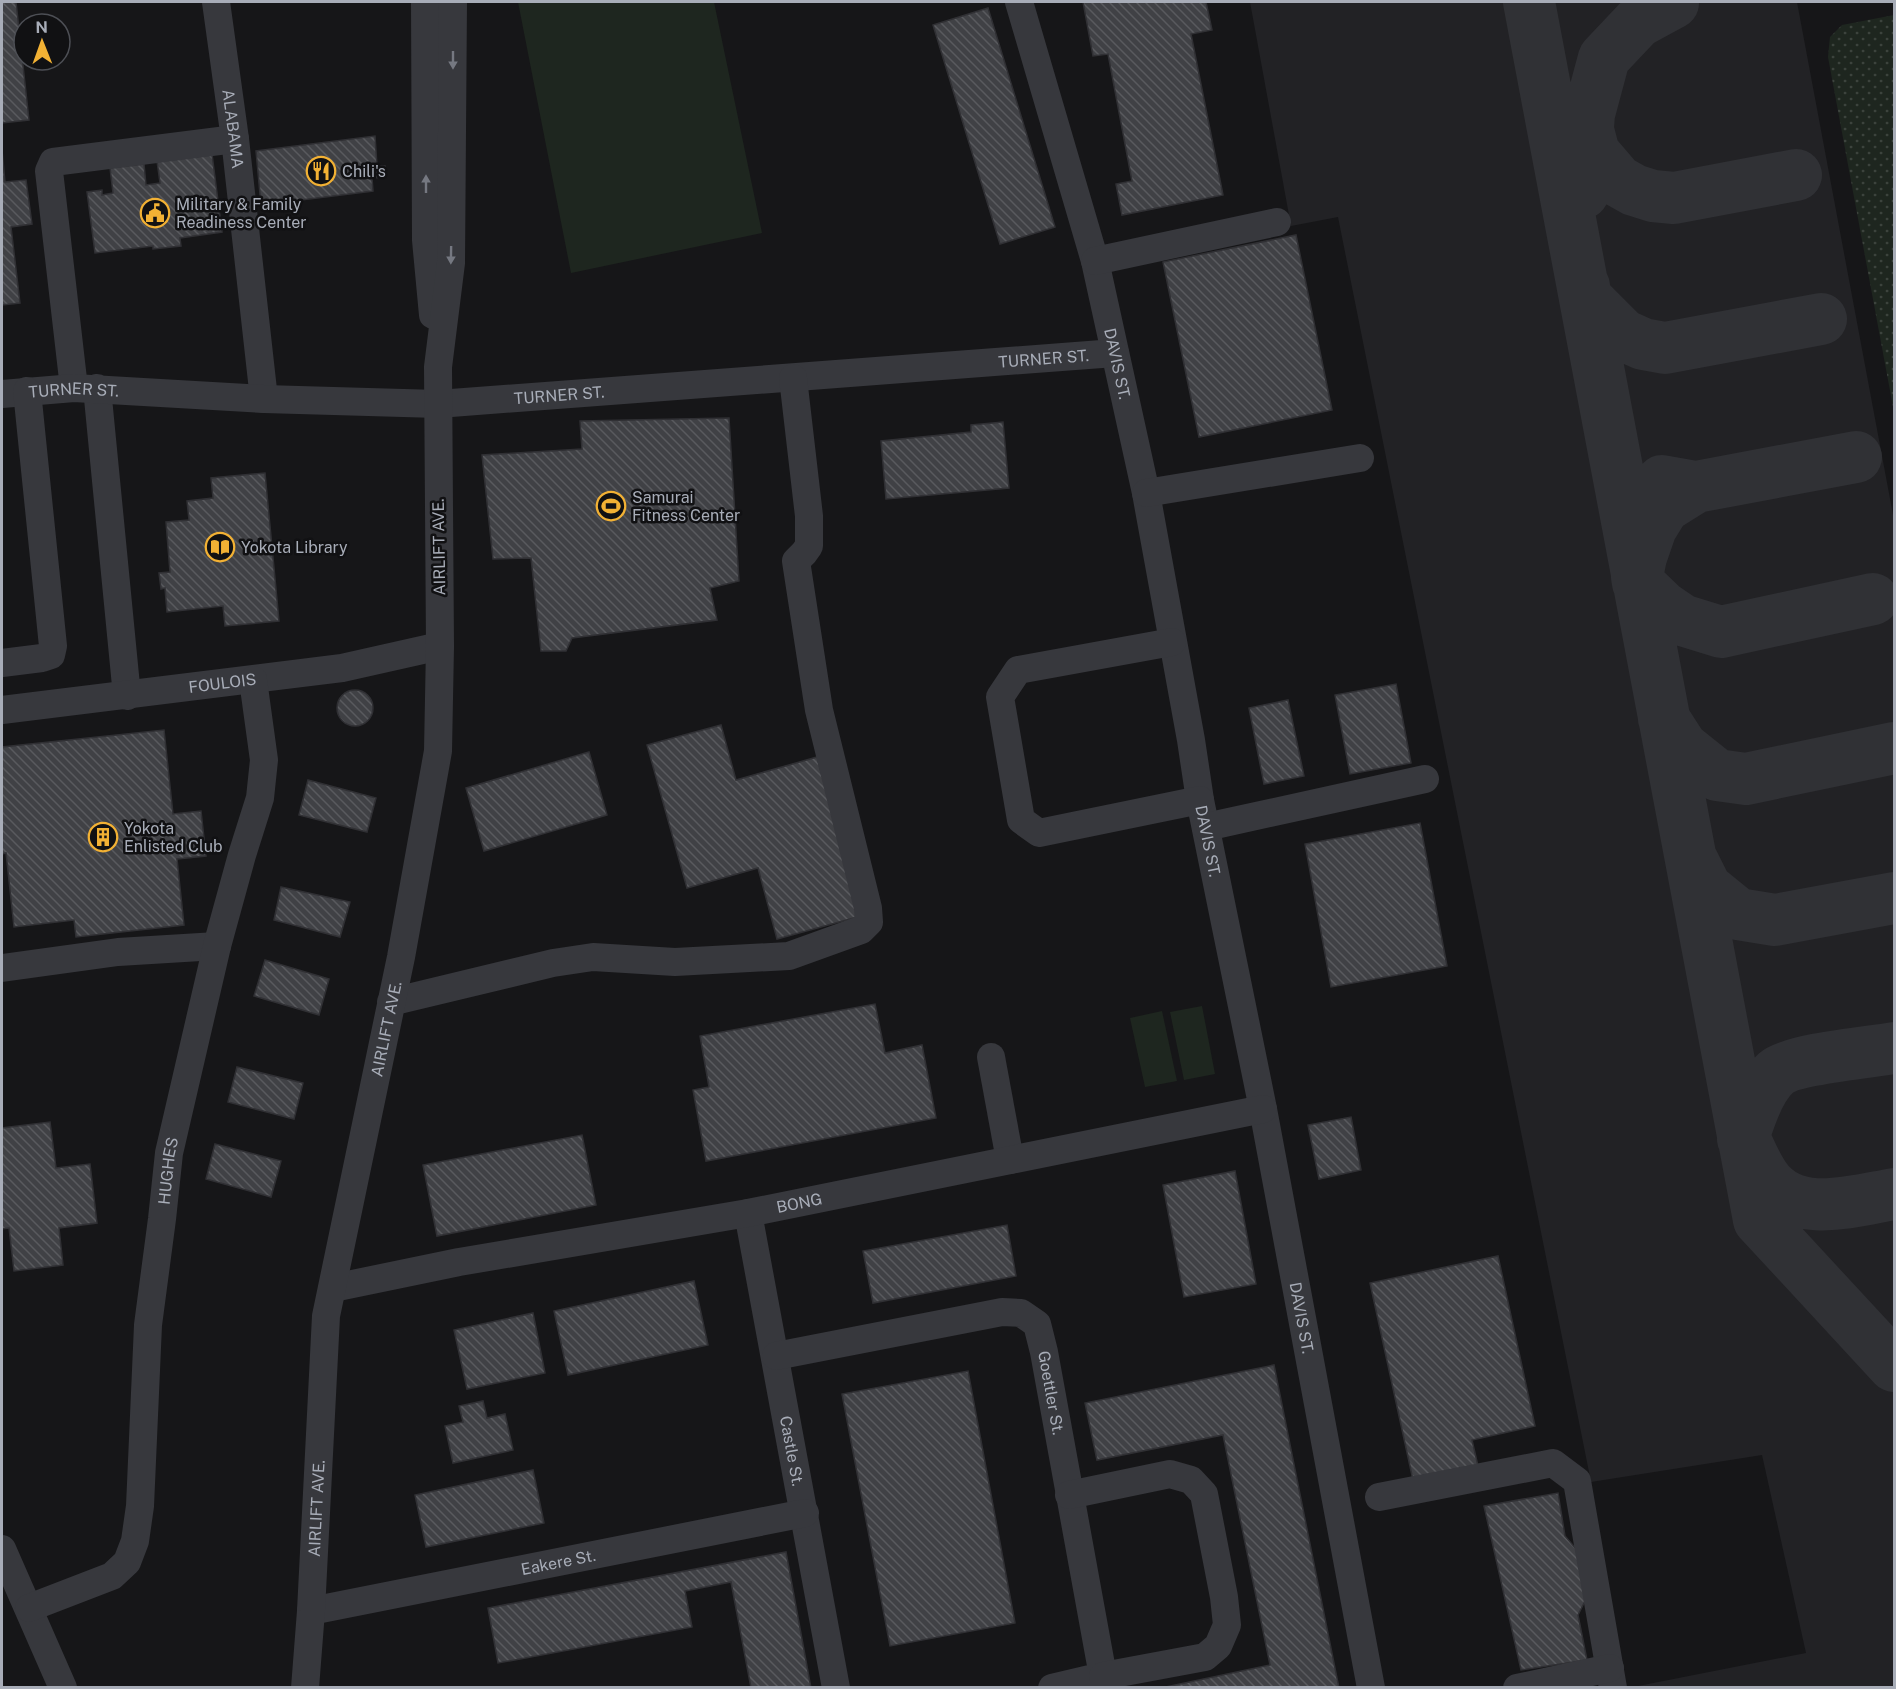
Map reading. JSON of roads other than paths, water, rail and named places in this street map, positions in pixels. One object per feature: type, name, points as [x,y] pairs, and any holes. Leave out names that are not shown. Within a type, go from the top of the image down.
[{"type":"street","name":"ALABAMA","points":[[216,2],[235,139],[264,399]]},
{"type":"street","name":"AIRLIFT AVE.","points":[[304,1688],[311,1611],[326,1316],[391,1002],[438,750],[440,646],[438,367],[426,240],[425,2]]},
{"type":"street","name":"AIRLIFT AVE.","points":[[438,367],[451,263],[453,2]]},
{"type":"street","name":"DAVIS ST.","points":[[1019,2],[1095,261],[1146,493],[1203,814],[1263,1109],[1371,1688]]},
{"type":"street","points":[[127,696],[86,388],[49,171],[53,162],[235,139]]},
{"type":"street","points":[[1095,261],[1277,222]]},
{"type":"street","name":"TURNER ST.","points":[[14,393],[86,388],[264,399],[438,404],[1115,353]]},
{"type":"street","points":[[391,1002],[553,963],[593,957],[675,962],[789,956],[861,930],[869,922],[868,908],[819,710],[796,561],[809,546],[809,516],[793,378]]},
{"type":"street","points":[[2,663],[51,655],[53,646],[14,393]]},
{"type":"street","points":[[1146,493],[1360,458]]},
{"type":"street","points":[[1172,642],[1018,670],[1000,697],[1021,820],[1039,833],[1203,814],[1425,779]]},
{"type":"street","name":"FOULOIS","points":[[2,710],[342,668],[440,646]]},
{"type":"street","name":"HUGHES","points":[[29,1608],[112,1576],[127,1562],[135,1541],[140,1506],[148,1325],[169,1153],[217,946],[260,798],[264,760],[254,680]]},
{"type":"street","points":[[2,968],[118,952],[217,946]]},
{"type":"street","points":[[991,1057],[1010,1160]]},
{"type":"street","name":"BONG","points":[[333,1288],[459,1262],[748,1213],[1263,1109]]},
{"type":"street","name":"Castle St.","points":[[748,1213],[836,1688]]},
{"type":"street","name":"Goettler St.","points":[[776,1356],[1002,1312],[1021,1313],[1036,1324],[1044,1352],[1103,1676]]},
{"type":"street","points":[[1379,1497],[1553,1463],[1577,1481],[1611,1678],[1517,1688]]},
{"type":"street","points":[[1052,1688],[1205,1657],[1218,1646],[1227,1625],[1224,1597],[1204,1494],[1191,1480],[1170,1474],[1069,1495]]},
{"type":"street","name":"Eakere St.","points":[[311,1611],[805,1514]]},
{"type":"street","points":[[2,1549],[63,1688]]},
{"type":"place","name":"Chili's","points":[[321,171]]},
{"type":"place","name":"Military & Family Readiness Center","points":[[155,213]]},
{"type":"place","name":"Samurai Fitness Center","points":[[611,506]]},
{"type":"place","name":"Yokota Library","points":[[220,547]]},
{"type":"place","name":"Yokota Enlisted Club","points":[[103,837]]}]
